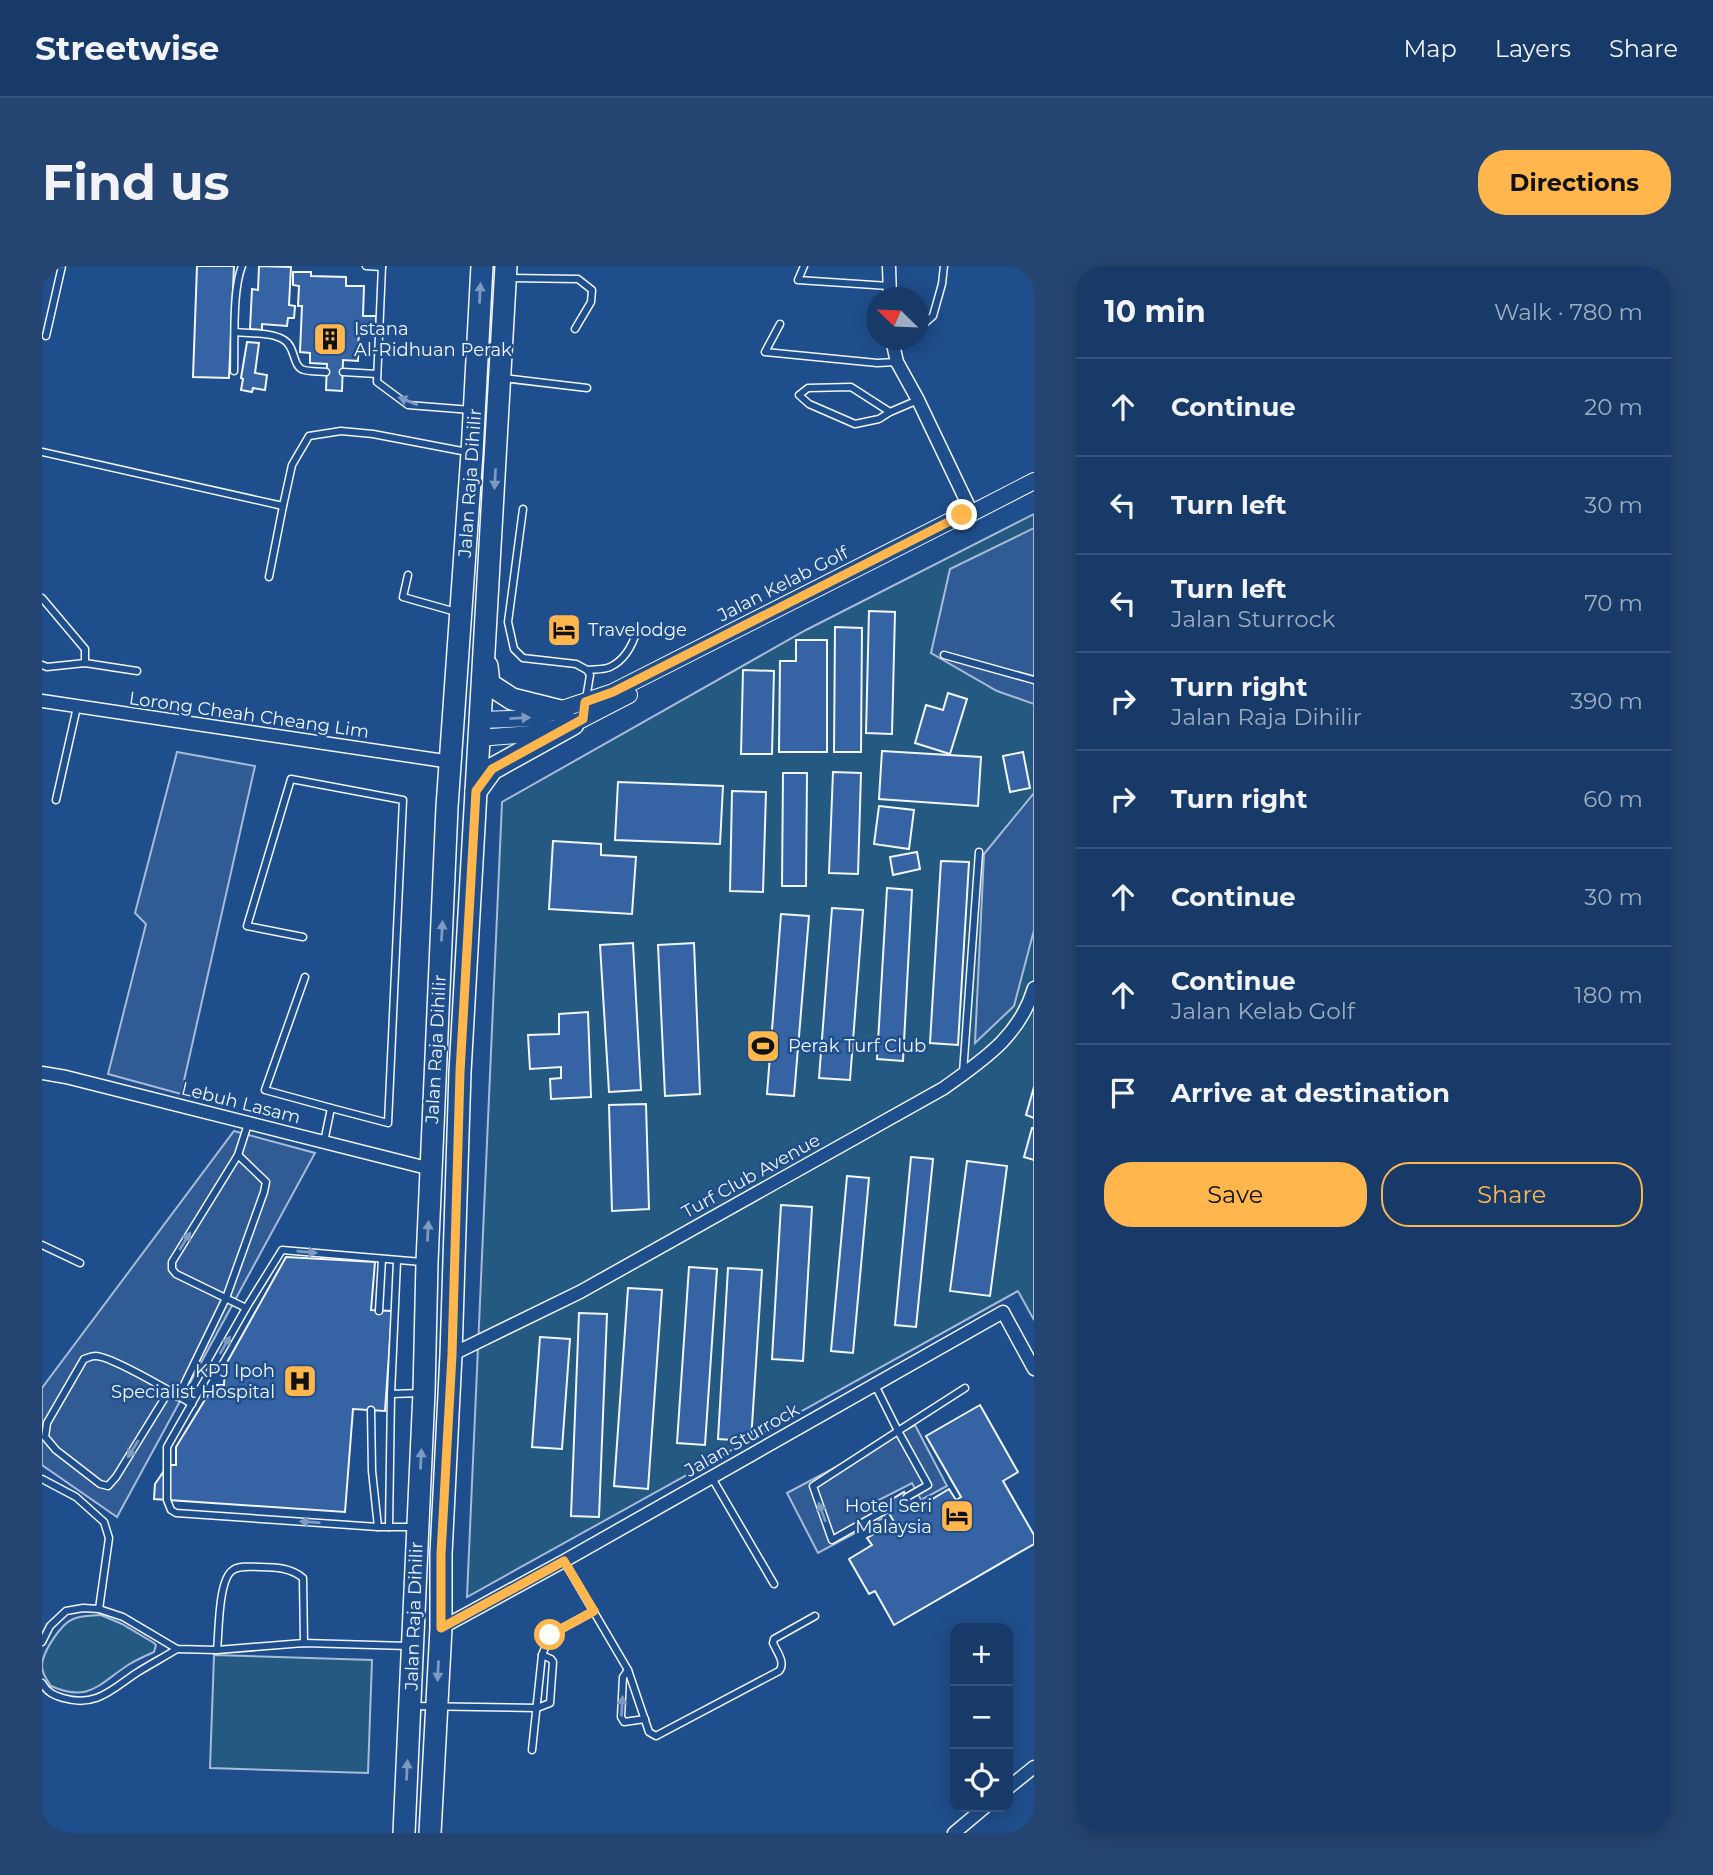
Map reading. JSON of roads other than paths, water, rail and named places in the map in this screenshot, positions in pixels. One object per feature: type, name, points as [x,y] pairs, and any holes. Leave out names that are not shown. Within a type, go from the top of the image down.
[{"type":"main road","name":"Jalan Raja Dihilir","points":[[404,1833],[445,859],[482,266]]},
{"type":"main road","name":"Jalan Raja Dihilir","points":[[430,1833],[452,1355],[460,1072],[477,729],[485,653],[506,272]]},
{"type":"main road","points":[[445,859],[460,826],[463,809],[466,734],[477,729],[463,710],[467,647],[460,622]]},
{"type":"main road","points":[[485,653],[489,684],[512,699],[575,714]]},
{"type":"main road","points":[[476,791],[492,769],[575,714]]},
{"type":"main road","points":[[417,1527],[432,1506],[449,1407]]},
{"type":"street","points":[[889,266],[889,287]]},
{"type":"street","points":[[896,350],[897,362],[972,513]]},
{"type":"street","name":"Jalan Kelab Golf","points":[[575,714],[613,692],[1034,481]]},
{"type":"street","name":"Jalan Kelab Golf","points":[[575,714],[784,617],[965,522],[972,513]]},
{"type":"street","name":"Lorong Cheah Cheang Lim","points":[[42,701],[451,762]]},
{"type":"street","points":[[477,729],[575,714]]},
{"type":"street","name":"Turf Club Avenue","points":[[452,1355],[580,1292],[944,1087],[992,1053],[1013,1030],[1029,1003],[1034,988]]},
{"type":"street","name":"Lebuh Lasam","points":[[42,1073],[431,1169]]},
{"type":"street","name":"Jalan Sturrock","points":[[441,1628],[1003,1312],[1034,1369]]},
{"type":"street","points":[[1013,1784],[1034,1767]]},
{"type":"street","points":[[954,1833],[979,1812]]},
{"type":"lane","points":[[46,336],[62,266]]},
{"type":"lane","points":[[234,371],[237,289],[242,266]]},
{"type":"lane","points":[[366,266],[382,266],[377,382],[408,405],[499,410]]},
{"type":"lane","points":[[804,266],[798,279],[866,289]]},
{"type":"lane","points":[[929,320],[933,316],[942,284],[944,266]]},
{"type":"lane","points":[[506,272],[578,279],[592,290],[591,302],[575,329]]},
{"type":"lane","points":[[780,324],[765,352],[877,363],[897,362]]},
{"type":"lane","points":[[235,332],[276,336],[292,348],[297,366],[304,370],[326,372]]},
{"type":"lane","points":[[342,372],[377,374]]},
{"type":"lane","points":[[501,378],[587,388]]},
{"type":"lane","points":[[890,412],[851,387],[808,388],[799,396],[809,404],[855,424],[879,419],[918,400]]},
{"type":"lane","points":[[269,577],[292,465],[310,436],[341,430],[472,453]]},
{"type":"lane","points":[[42,453],[283,506]]},
{"type":"lane","points":[[523,509],[508,622],[514,649],[523,658],[576,664],[587,670],[590,680],[575,714]]},
{"type":"lane","points":[[408,575],[403,597],[460,622]]},
{"type":"lane","points":[[42,598],[85,649],[85,663]]},
{"type":"lane","points":[[587,670],[609,668],[621,659],[633,643],[637,630]]},
{"type":"lane","points":[[944,655],[1034,680]]},
{"type":"lane","points":[[42,665],[47,667],[85,663],[137,671]]},
{"type":"lane","points":[[56,800],[77,707]]},
{"type":"lane","points":[[303,937],[247,926],[291,779],[403,800],[388,1123],[265,1090],[305,977]]},
{"type":"lane","points":[[962,1074],[979,852]]},
{"type":"lane","points":[[324,1142],[331,1108]]},
{"type":"lane","points":[[246,1308],[176,1274],[172,1269],[172,1262],[238,1155],[248,1123]]},
{"type":"lane","points":[[178,1396],[226,1298],[264,1192],[266,1182],[238,1155]]},
{"type":"lane","points":[[42,1245],[80,1263]]},
{"type":"lane","points":[[417,1527],[378,1527],[176,1513],[171,1510],[167,1500],[167,1447],[282,1250],[426,1262]]},
{"type":"lane","points":[[379,1311],[382,1259]]},
{"type":"lane","points":[[389,1527],[397,1261]]},
{"type":"lane","points":[[169,1391],[108,1486],[100,1484],[55,1450],[45,1437],[47,1423],[84,1359],[95,1356],[111,1359],[169,1391],[178,1396],[192,1404]]},
{"type":"lane","points":[[875,1385],[928,1485],[907,1497]]},
{"type":"lane","points":[[887,1509],[832,1540],[813,1486],[965,1388]]},
{"type":"lane","points":[[391,1394],[424,1392]]},
{"type":"lane","points":[[371,1410],[372,1471],[378,1527]]},
{"type":"lane","points":[[712,1478],[774,1584]]},
{"type":"lane","points":[[42,1479],[76,1497],[104,1522],[109,1538],[99,1609]]},
{"type":"lane","points":[[564,1561],[628,1670],[649,1732],[656,1736],[779,1671],[782,1663],[773,1643],[774,1639],[814,1616]]},
{"type":"lane","points":[[217,1650],[225,1579],[234,1569],[246,1567],[274,1567],[296,1572],[303,1578],[304,1643]]},
{"type":"lane","points":[[42,1642],[50,1626],[66,1611],[83,1608],[99,1609],[123,1617],[177,1649],[217,1650],[304,1643],[413,1646]]},
{"type":"lane","points":[[532,1750],[542,1655],[550,1635],[594,1611]]},
{"type":"lane","points":[[42,1683],[48,1692],[66,1699],[88,1701],[110,1692],[177,1649]]},
{"type":"lane","points":[[410,1706],[537,1707],[550,1703],[553,1662],[542,1655]]},
{"type":"lane","points":[[628,1670],[623,1677],[621,1717],[624,1722],[645,1719]]},
{"type":"place","name":"Istana Al-Ridhuan Perak","points":[[330,339]]},
{"type":"place","name":"Travelodge","points":[[564,630]]},
{"type":"place","name":"Perak Turf Club","points":[[763,1046]]},
{"type":"place","name":"KPJ Ipoh Specialist Hospital","points":[[300,1381]]},
{"type":"place","name":"Hotel Seri Malaysia","points":[[957,1516]]}]
